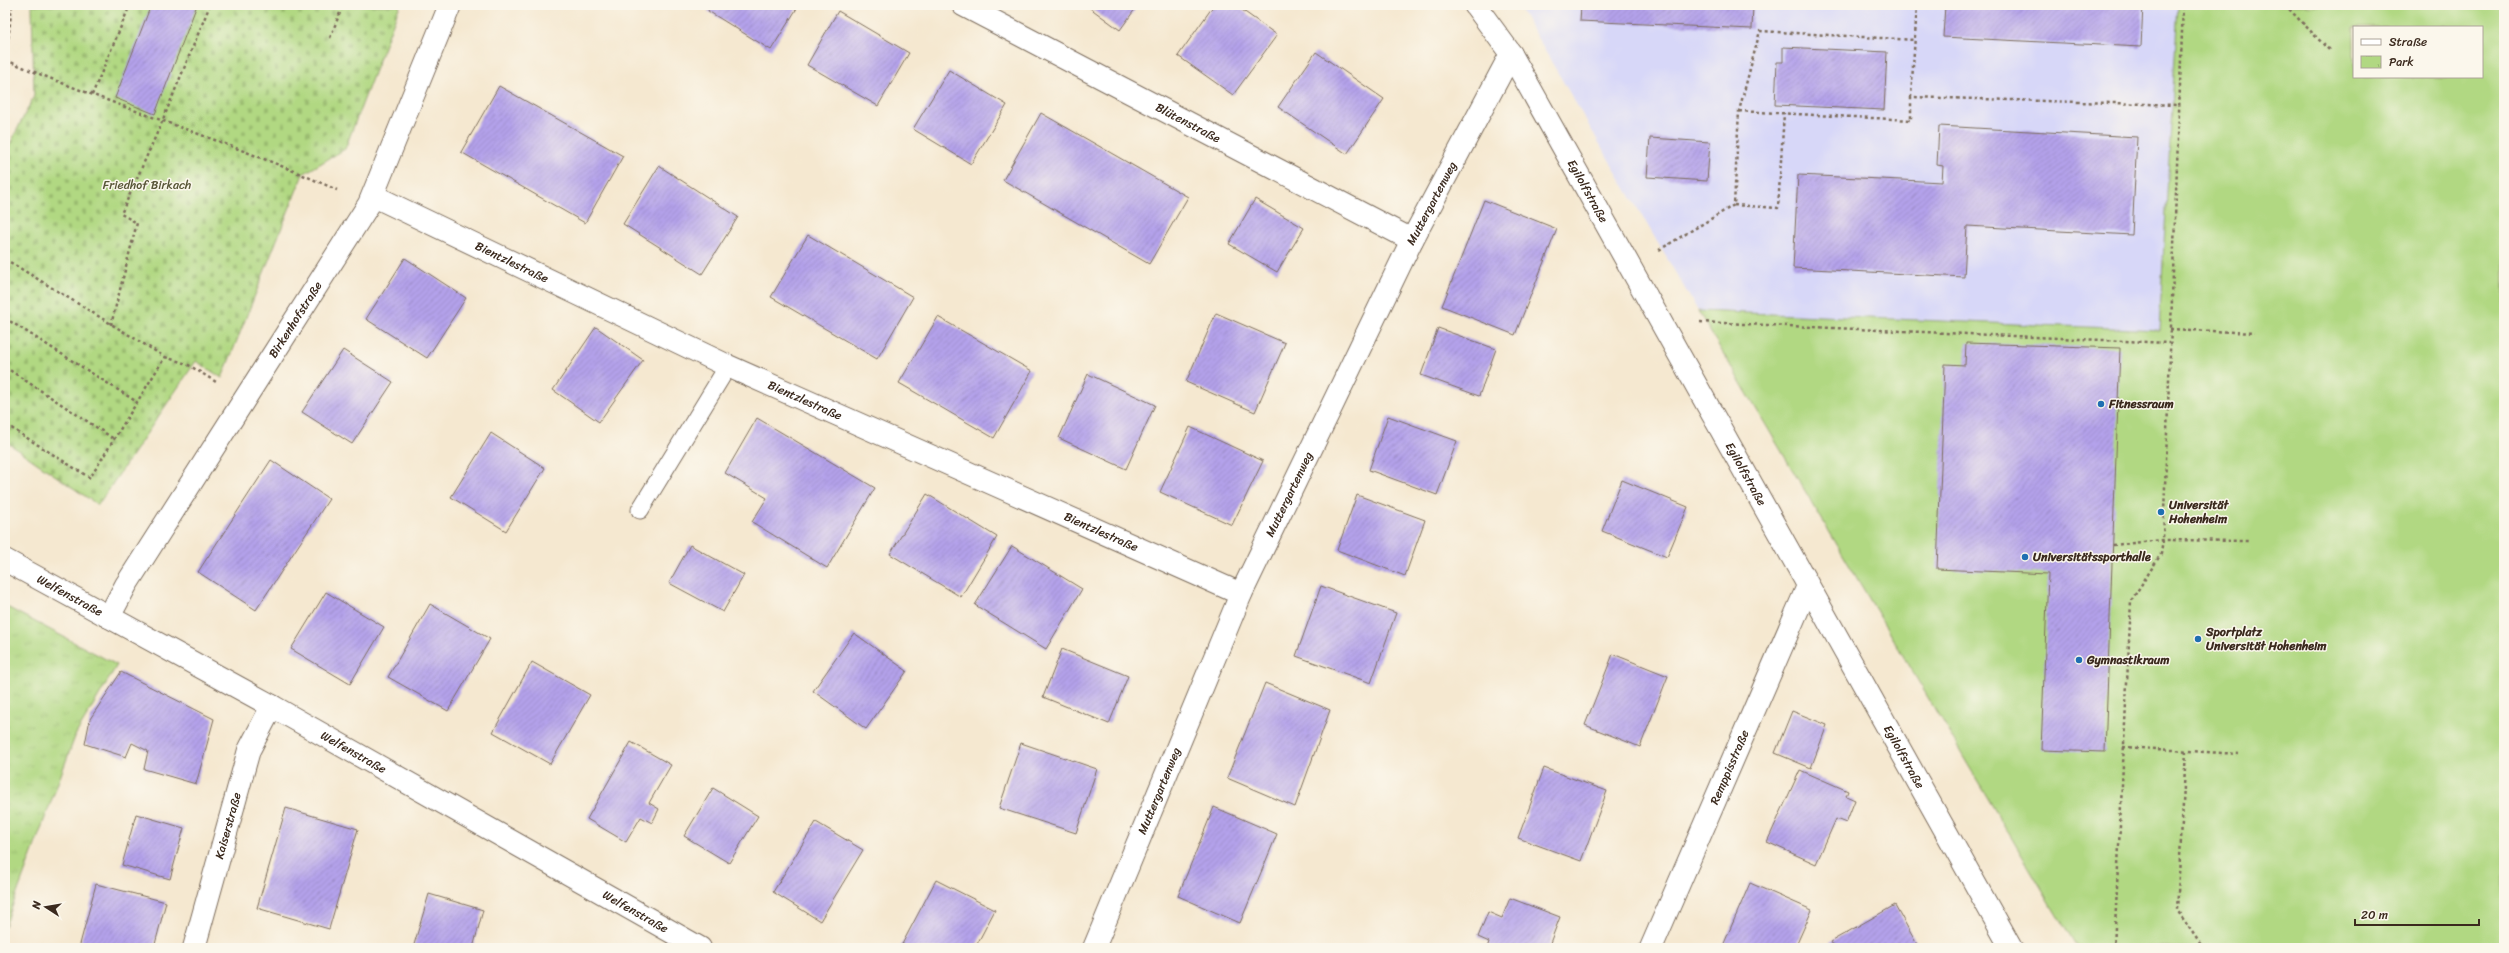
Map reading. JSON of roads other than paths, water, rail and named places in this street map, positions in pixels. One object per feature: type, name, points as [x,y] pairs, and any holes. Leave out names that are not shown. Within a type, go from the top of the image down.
[{"type":"street","name":"Birkenhofstraße","points":[[109,617],[126,585],[245,401],[371,200],[450,5]]},
{"type":"street","name":"Blütenstraße","points":[[963,5],[1412,240]]},
{"type":"street","name":"Egilolfstraße","points":[[1475,5],[1511,54],[2011,948]]},
{"type":"street","name":"Muttergartenweg","points":[[1094,948],[1241,594],[1412,240],[1511,54]]},
{"type":"street","name":"Bientzlestraße","points":[[371,200],[728,366],[1241,594]]},
{"type":"street","name":"Welfenstraße","points":[[5,560],[272,706],[679,942],[700,948]]},
{"type":"street","name":"Remppisstraße","points":[[1651,948],[1808,586]]},
{"type":"street","name":"Kaiserstraße","points":[[194,948],[249,750],[272,706]]},
{"type":"lane","points":[[640,510],[728,366]]},
{"type":"place","name":"Fitnessraum","points":[[2101,404]]},
{"type":"place","name":"Universität Hohenheim","points":[[2161,512]]},
{"type":"place","name":"Universitätssporthalle","points":[[2025,557]]},
{"type":"place","name":"Sportplatz Universität Hohenheim","points":[[2198,639]]},
{"type":"place","name":"Gymnastikraum","points":[[2079,660]]},
{"type":"park label","name":"Friedhof Birkach","points":[[147,185]]}]
